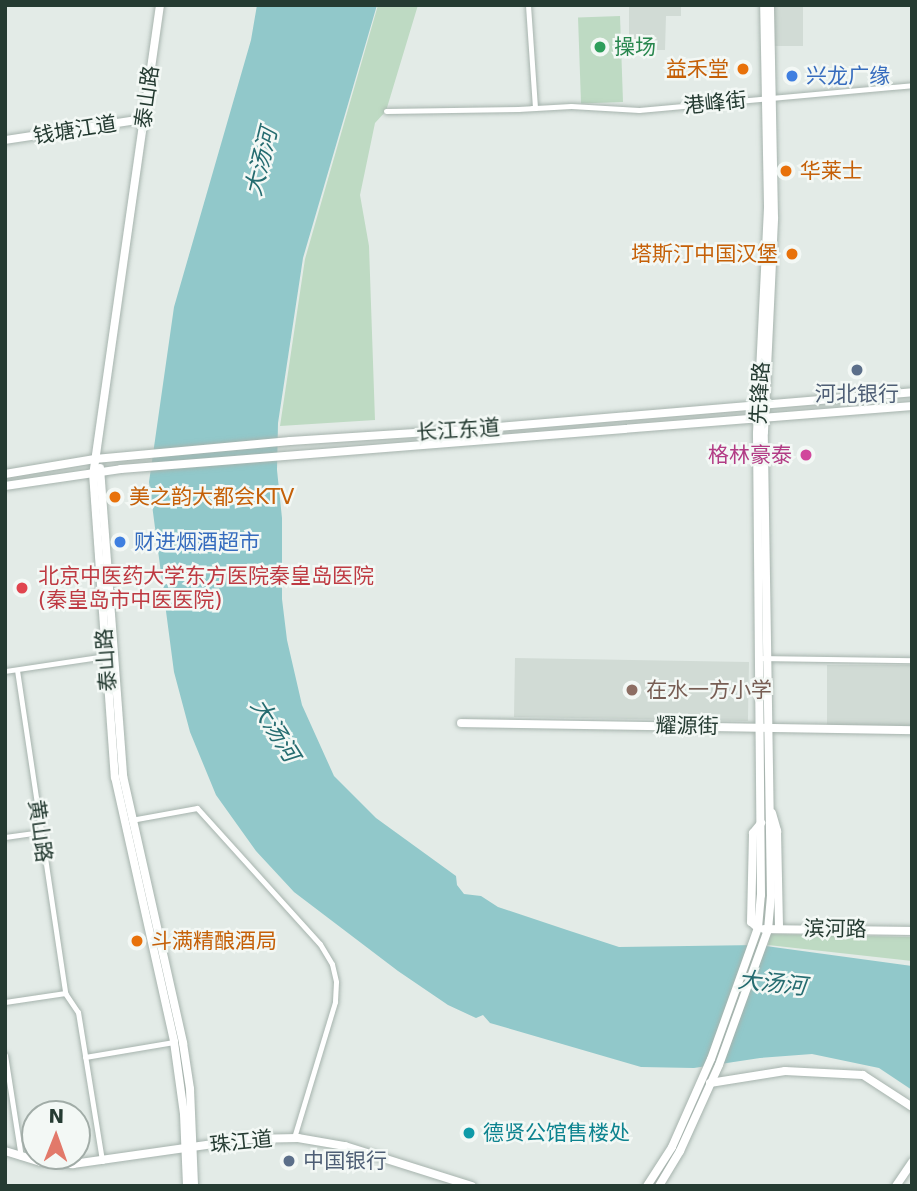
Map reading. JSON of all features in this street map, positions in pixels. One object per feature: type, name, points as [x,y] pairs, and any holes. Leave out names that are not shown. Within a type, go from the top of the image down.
[{"type":"street","name":"泰山路","points":[[160,5],[95,459],[105,656],[115,777],[128,820],[174,1042],[189,1147],[187,1186]]},
{"type":"street","points":[[528,5],[535,108]]},
{"type":"street","name":"先锋路","points":[[647,1186],[672,1147],[700,1084],[758,928],[765,727],[761,419],[770,97],[764,5]]},
{"type":"street","points":[[770,5],[770,97]]},
{"type":"street","name":"港峰街","points":[[386,111],[571,106],[639,110],[912,85]]},
{"type":"street","name":"钱塘江道","points":[[5,140],[144,119]]},
{"type":"street","name":"长江东道","points":[[5,474],[95,459],[289,441],[474,429],[912,392]]},
{"type":"street","name":"长江东道","points":[[5,486],[97,472],[912,406]]},
{"type":"street","points":[[97,472],[128,820],[183,1043],[190,1089],[189,1147],[194,1186]]},
{"type":"street","points":[[5,671],[105,656]]},
{"type":"street","points":[[764,658],[912,660]]},
{"type":"street","name":"黄山路","points":[[17,670],[65,993],[78,1012],[102,1161]]},
{"type":"street","name":"耀源街","points":[[461,723],[912,730]]},
{"type":"street","points":[[659,1186],[680,1151],[711,1083],[768,930],[771,896],[765,727]]},
{"type":"street","points":[[769,804],[778,831],[779,928]]},
{"type":"street","points":[[128,820],[197,808],[320,944],[332,964],[336,982],[335,1002],[294,1138]]},
{"type":"street","points":[[5,837],[40,832]]},
{"type":"street","name":"滨河路","points":[[758,928],[912,931]]},
{"type":"street","points":[[5,1002],[65,993]]},
{"type":"street","points":[[85,1057],[174,1042]]},
{"type":"street","points":[[5,1055],[21,1157]]},
{"type":"street","points":[[700,1084],[785,1071],[863,1075],[912,1107]]},
{"type":"street","name":"珠江道","points":[[91,1162],[248,1139],[294,1138],[345,1146],[472,1186]]},
{"type":"street","name":"珠江道","points":[[5,1151],[21,1157]]},
{"type":"street","points":[[896,1186],[912,1162]]},
{"type":"shaded area","points":[[629,5],[681,5],[681,16],[666,16],[665,50],[629,50]]},
{"type":"shaded area","points":[[774,5],[803,5],[803,46],[774,46]]},
{"type":"shaded area","name":"在水一方小学","points":[[515,658],[749,662],[748,721],[514,717]]},
{"type":"shaded area","points":[[827,665],[912,665],[912,727],[827,727]]},
{"type":"green space","points":[[378,5],[418,5],[386,111],[375,123],[360,195],[369,246],[375,420],[280,426],[305,259]]},
{"type":"green space","name":"操场","points":[[620,16],[623,102],[581,103],[578,17]]},
{"type":"green space","points":[[770,934],[912,937],[912,961],[768,945]]},
{"type":"water","name":"大汤河","points":[[257,5],[377,5],[303,258],[278,423],[282,599],[287,640],[302,705],[334,776],[376,818],[456,876],[457,885],[464,894],[481,896],[498,907],[567,930],[619,947],[758,945],[912,966],[912,1090],[879,1068],[812,1054],[760,1058],[694,1068],[641,1067],[490,1023],[483,1015],[476,1018],[448,1005],[398,971],[294,892],[256,851],[216,795],[190,732],[174,672],[149,482],[174,307],[251,40]]},
{"type":"place","name":"操场","points":[[600,47]]},
{"type":"place","name":"益禾堂","points":[[743,69]]},
{"type":"place","name":"兴龙广缘","points":[[792,76]]},
{"type":"place","name":"华莱士","points":[[786,171]]},
{"type":"place","name":"塔斯汀中国汉堡","points":[[792,254]]},
{"type":"place","name":"河北银行","points":[[857,370]]},
{"type":"place","name":"格林豪泰","points":[[806,455]]},
{"type":"place","name":"美之韵大都会KTV","points":[[115,497]]},
{"type":"place","name":"财进烟酒超市","points":[[120,542]]},
{"type":"place","name":"北京中医药大学东方医院秦皇岛医院 (秦皇岛市中医医院)","points":[[22,588]]},
{"type":"place","name":"在水一方小学","points":[[632,690]]},
{"type":"place","name":"斗满精酿酒局","points":[[137,941]]},
{"type":"place","name":"德贤公馆售楼处","points":[[469,1133]]},
{"type":"place","name":"中国银行","points":[[289,1161]]}]
